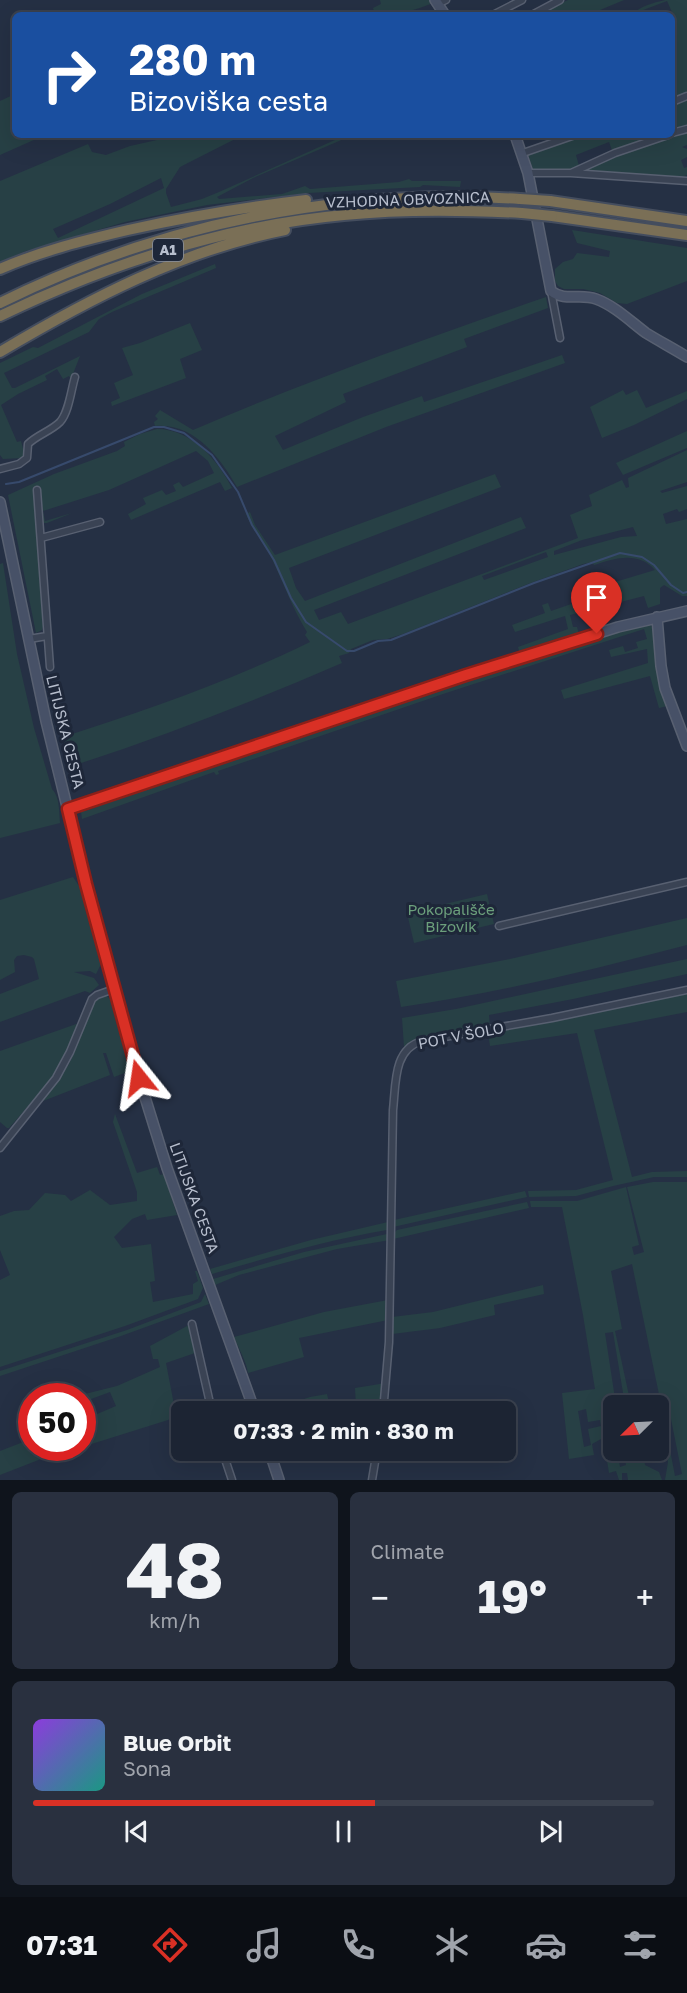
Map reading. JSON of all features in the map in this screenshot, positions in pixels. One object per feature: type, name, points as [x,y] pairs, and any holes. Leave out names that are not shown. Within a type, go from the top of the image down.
[{"type":"highway","name":"VZHODNA OBVOZNICA","points":[[0,303],[86,264],[189,231],[259,215],[341,202],[440,196],[519,199],[550,201],[687,220]]},
{"type":"highway","points":[[0,269],[77,242],[185,218],[324,198],[341,202]]},
{"type":"highway","name":"VZHODNA OBVOZNICA","points":[[0,316],[97,274],[164,251],[268,226],[345,215],[446,211],[522,213],[687,235]]},
{"type":"highway","points":[[0,352],[105,294],[169,265],[235,242],[324,223],[345,215]]},
{"type":"street","points":[[500,12],[522,0]]},
{"type":"street","points":[[538,12],[560,0]]},
{"type":"street","points":[[516,138],[528,173],[560,338]]},
{"type":"street","points":[[522,153],[566,138]]},
{"type":"street","points":[[571,173],[615,153],[659,138]]},
{"type":"street","points":[[528,173],[686,179]]},
{"type":"street","points":[[551,291],[562,298],[588,297],[609,305],[648,334],[687,357]]},
{"type":"street","points":[[0,470],[19,464],[27,458],[28,444],[59,423],[64,417],[75,377]]},
{"type":"street","points":[[37,490],[50,667]]},
{"type":"street","name":"LITIJSKA CESTA","points":[[0,502],[46,721],[114,989],[160,1149],[251,1401]]},
{"type":"street","points":[[41,538],[100,522]]},
{"type":"street","points":[[68,809],[488,668],[618,627],[687,611]]},
{"type":"street","points":[[657,617],[664,688],[687,746]]},
{"type":"street","points":[[28,639],[47,636]]},
{"type":"street","points":[[499,926],[687,882]]},
{"type":"street","points":[[0,1148],[56,1078],[70,1052],[92,999],[97,994],[114,989]]},
{"type":"street","name":"POT V ŠOLO","points":[[383,1401],[389,1342],[393,1110],[400,1059],[408,1047],[422,1041],[552,1018],[687,990]]},
{"type":"street","points":[[192,1324],[210,1401]]},
{"type":"street","points":[[226,1461],[232,1480]]},
{"type":"street","points":[[273,1461],[279,1480]]},
{"type":"street","points":[[372,1480],[375,1461]]},
{"type":"green space","points":[[380,0],[431,0],[433,3],[405,12],[374,12],[373,8],[381,4]]},
{"type":"green space","points":[[568,0],[624,0],[595,12],[542,12]]},
{"type":"green space","points":[[665,0],[687,0],[687,94],[675,99],[675,12],[672,12],[667,1],[635,12]]},
{"type":"green space","points":[[12,95],[12,138],[38,138],[0,155],[0,101]]},
{"type":"green space","points":[[687,98],[687,127],[675,131],[675,102]]},
{"type":"green space","points":[[687,130],[687,145],[682,147],[687,149],[687,157],[681,160],[684,168],[687,167],[687,175],[680,178],[582,172],[581,170],[666,138],[675,138],[675,135]]},
{"type":"green space","points":[[166,138],[237,138],[180,167],[166,189],[171,207],[202,199],[339,138],[346,138],[253,178],[217,197],[219,199],[282,194],[305,186],[310,189],[399,182],[409,179],[412,181],[461,181],[460,187],[423,185],[308,193],[207,205],[125,222],[26,251],[0,262],[0,181],[88,144],[92,152],[106,155],[130,146]],"holes":[[[161,178],[164,188],[58,238],[53,229]]]},
{"type":"green space","points":[[573,138],[656,138],[613,153],[609,142],[576,155],[579,166],[567,171],[533,170],[528,154]]},
{"type":"green space","points":[[572,230],[687,248],[687,281],[627,304],[617,303],[600,293],[583,289],[564,289],[555,281],[555,269],[563,262],[573,259],[577,253],[609,257],[610,251],[577,243]]},
{"type":"green space","points":[[215,264],[216,268],[112,312],[99,319],[89,332],[4,373],[12,388],[15,388],[80,356],[71,379],[69,376],[63,379],[57,369],[45,376],[47,380],[1,405],[17,442],[21,441],[25,456],[3,459],[0,455],[0,363],[33,347],[38,348],[142,294]]},
{"type":"green space","points":[[546,297],[548,308],[464,339],[467,347],[343,394],[346,402],[275,436],[283,450],[422,396],[424,402],[562,355],[565,363],[386,427],[237,487],[214,453],[204,444],[181,430],[169,426],[155,426],[154,422],[158,419],[155,416],[160,410],[193,430],[368,360]]},
{"type":"green space","points":[[190,323],[202,350],[180,359],[186,378],[112,406],[111,402],[120,398],[114,383],[133,375],[122,348]]},
{"type":"green space","points":[[623,390],[626,395],[637,390],[646,408],[687,391],[687,399],[602,438],[590,407]]},
{"type":"green space","points":[[157,429],[169,430],[192,440],[211,457],[232,488],[225,491],[220,482],[131,520],[128,514],[146,504],[143,498],[162,490],[166,495],[176,491],[173,485],[179,482],[183,487],[214,473],[208,461],[196,451],[109,490],[43,511],[45,521],[72,513],[47,523],[42,523],[39,487],[34,488],[43,626],[42,630],[36,633],[8,495],[54,474],[117,451],[125,446],[124,442]]},
{"type":"green space","points":[[687,431],[687,448],[623,475],[616,463]]},
{"type":"green space","points":[[687,450],[687,482],[660,491],[662,493],[687,486],[687,509],[679,512],[677,509],[663,514],[666,524],[687,519],[687,596],[682,596],[664,585],[660,588],[660,604],[648,608],[644,596],[570,615],[573,627],[577,627],[579,635],[520,654],[518,647],[568,629],[565,616],[515,632],[512,625],[545,613],[542,605],[548,603],[551,611],[606,592],[605,585],[655,570],[634,558],[618,558],[594,565],[592,562],[583,564],[403,634],[373,640],[339,656],[342,663],[173,731],[69,767],[63,737],[188,694],[249,670],[310,642],[270,555],[246,514],[250,512],[255,525],[275,555],[495,474],[501,487],[289,568],[296,588],[305,601],[521,517],[526,528],[314,610],[319,620],[341,612],[348,624],[578,538],[570,515],[592,506],[589,495],[622,480],[626,488],[629,487],[628,478]],"holes":[[[633,527],[637,536],[621,537],[554,555],[554,551],[582,540]],[[546,552],[548,557],[484,580],[482,576]]]},
{"type":"green space","points":[[3,563],[17,654],[34,728],[52,789],[58,800],[60,823],[0,838],[0,564]]},
{"type":"green space","points":[[649,624],[653,628],[660,685],[667,706],[659,708],[650,676],[564,699],[561,690],[648,663],[647,649],[611,657],[609,650],[623,646],[625,652],[638,648],[636,642],[647,639],[644,629],[446,693],[218,771],[219,774],[216,775],[214,772],[82,819],[81,811],[282,740],[609,633]]},
{"type":"green space","points":[[73,877],[81,889],[101,964],[96,974],[90,971],[74,972],[94,978],[99,985],[90,993],[85,991],[0,1022],[0,994],[39,979],[34,959],[24,955],[17,956],[14,960],[15,972],[0,980],[0,900]]},
{"type":"green space","name":"Pokopališče Bizovik","points":[[487,894],[494,924],[414,943],[407,913]]},
{"type":"green space","points":[[687,918],[687,945],[544,980],[401,1007],[396,981],[510,959]]},
{"type":"green space","points":[[687,959],[687,974],[489,1015],[490,1028],[411,1042],[404,1047],[402,1018],[456,1009]]},
{"type":"green space","points":[[687,992],[687,1012],[594,1030],[632,1177],[652,1172],[687,1171],[687,1177],[654,1177],[576,1196],[529,1197],[528,1191],[576,1190],[613,1180],[577,1033],[490,1046],[488,1033]]},
{"type":"green space","points":[[106,995],[110,999],[130,1071],[114,1077],[106,1053],[103,1053],[110,1075],[43,1101],[69,1064],[95,1000]]},
{"type":"green space","points":[[79,1023],[70,1046],[52,1079],[7,1128],[0,1122],[0,1051]]},
{"type":"green space","points":[[115,1114],[137,1173],[157,1167],[160,1175],[164,1174],[177,1215],[147,1220],[145,1214],[132,1219],[114,1237],[122,1248],[151,1244],[155,1281],[150,1282],[153,1302],[193,1294],[193,1284],[198,1281],[195,1271],[197,1271],[203,1288],[198,1299],[125,1326],[0,1367],[0,1280],[10,1275],[0,1250],[0,1216],[14,1211],[29,1210],[45,1193],[65,1195],[71,1201],[90,1190],[110,1205],[137,1201],[137,1192],[113,1122]]},
{"type":"green space","points":[[653,1182],[687,1182],[687,1480],[665,1480],[669,1461],[669,1445],[675,1476],[682,1474],[669,1409],[669,1395],[659,1395],[632,1264],[611,1271],[622,1329],[615,1331],[629,1395],[623,1395],[613,1332],[605,1333],[614,1395],[603,1395],[603,1454],[601,1439],[592,1444],[594,1455],[569,1459],[562,1393],[595,1389],[562,1207],[531,1207],[530,1201],[577,1201],[626,1187],[639,1245],[632,1247],[634,1255],[644,1252],[627,1187]],"holes":[[[586,1409],[588,1422],[600,1420],[601,1426],[588,1429],[591,1445],[584,1447],[578,1411]]]},
{"type":"green space","points":[[525,1191],[527,1197],[393,1227],[394,1220]]},
{"type":"green space","points":[[527,1202],[529,1208],[393,1239],[393,1234],[397,1230]]},
{"type":"green space","points":[[388,1222],[389,1229],[387,1230],[277,1255],[212,1274],[210,1269],[311,1240]]},
{"type":"green space","points":[[387,1234],[390,1240],[337,1249],[239,1275],[215,1285],[213,1279],[304,1252]]},
{"type":"green space","points":[[543,1285],[544,1294],[494,1305],[495,1315],[440,1328],[392,1334],[392,1317],[433,1312]]},
{"type":"green space","points":[[205,1294],[209,1304],[0,1376],[0,1371],[127,1330],[201,1302]]},
{"type":"green space","points":[[388,1300],[388,1320],[299,1338],[304,1357],[248,1373],[234,1337],[324,1312]]},
{"type":"green space","points":[[189,1325],[195,1353],[166,1363],[173,1401],[171,1401],[171,1418],[96,1443],[96,1414],[116,1406],[110,1392],[96,1397],[96,1391],[117,1386],[160,1367],[158,1359],[153,1359],[150,1346]]},
{"type":"green space","points":[[386,1383],[385,1401],[356,1401],[355,1388]]},
{"type":"green space","points":[[327,1394],[329,1401],[298,1401],[310,1397]]},
{"type":"green space","points":[[18,1444],[18,1461],[36,1461],[0,1475],[0,1451]]},
{"type":"green space","points":[[607,1461],[619,1461],[620,1467],[626,1465],[625,1461],[644,1461],[645,1465],[659,1472],[662,1480],[628,1480],[627,1473],[622,1473],[622,1480],[619,1480],[616,1471],[609,1473]]},
{"type":"waterway","points":[[6,484],[19,482],[154,427],[164,427],[184,433],[212,455],[238,492],[252,525],[274,560],[291,598],[306,622],[347,651],[354,651],[378,641],[391,640],[534,583],[620,553],[642,557],[654,565],[671,585],[683,593],[687,592]]},
{"type":"route","points":[[139,1078],[68,809],[466,675],[597,634]]}]
